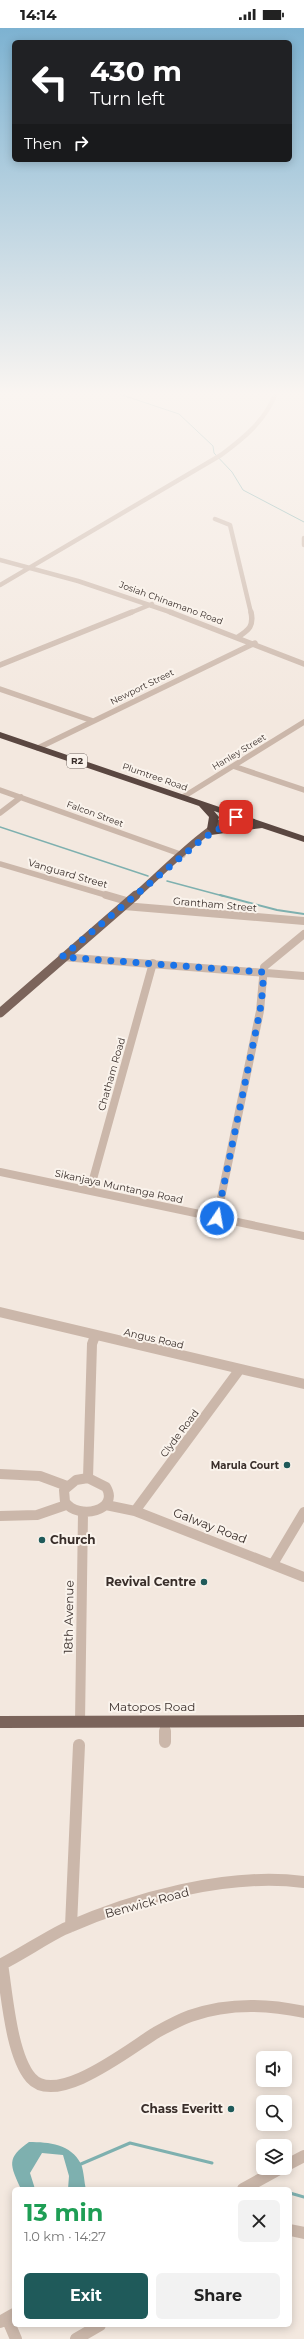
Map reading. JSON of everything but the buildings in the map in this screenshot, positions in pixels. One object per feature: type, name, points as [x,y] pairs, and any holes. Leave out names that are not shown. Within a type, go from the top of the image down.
[{"type":"highway","name":"Plumtree Road","points":[[0,730],[40,747]]},
{"type":"highway","name":"Plumtree Road","points":[[0,734],[186,795],[228,806],[304,833]]},
{"type":"highway","name":"Plumtree Road","points":[[186,795],[199,802],[304,839]]},
{"type":"highway","points":[[199,802],[209,809],[214,817],[211,833],[240,827],[275,829]]},
{"type":"highway","points":[[228,806],[236,815],[254,816]]},
{"type":"main road","points":[[0,1012],[62,957],[127,904],[183,855],[211,833],[235,818],[236,815]]},
{"type":"main road","name":"Matopos Road","points":[[0,1722],[304,1721]]},
{"type":"street","points":[[0,585],[142,501]]},
{"type":"street","points":[[215,519],[230,524],[253,621],[250,629],[238,637]]},
{"type":"street","points":[[304,538],[304,545]]},
{"type":"street","name":"Josiah Chinamano Road","points":[[0,560],[84,581],[152,604],[304,664]]},
{"type":"street","points":[[0,665],[152,604]]},
{"type":"street","name":"Newport Street","points":[[40,747],[255,644]]},
{"type":"street","points":[[0,689],[92,721]]},
{"type":"street","name":"Hanley Street","points":[[186,795],[304,722]]},
{"type":"street","points":[[233,766],[304,790]]},
{"type":"street","name":"Falcon Street","points":[[0,790],[183,855]]},
{"type":"street","points":[[0,813],[21,797]]},
{"type":"street","name":"Vanguard Street","points":[[0,864],[127,904]]},
{"type":"street","name":"Grantham Street","points":[[127,904],[304,921]]},
{"type":"street","points":[[217,1218],[260,1011],[263,988],[263,972],[269,962],[304,934]]},
{"type":"street","points":[[62,957],[304,976]]},
{"type":"street","name":"Chatham Road","points":[[90,1190],[153,963]]},
{"type":"street","name":"Sikanjaya Muntanga Road","points":[[0,1172],[304,1236]]},
{"type":"street","name":"Angus Road","points":[[0,1312],[95,1336],[304,1384]]},
{"type":"street","points":[[88,1478],[92,1344],[95,1336]]},
{"type":"street","name":"Clyde Road","points":[[135,1511],[240,1369]]},
{"type":"street","points":[[0,1474],[40,1476],[67,1486]]},
{"type":"street","points":[[0,1516],[37,1515],[66,1505],[83,1513],[96,1511],[106,1504],[110,1494],[106,1485],[88,1478],[76,1480],[67,1486],[63,1496],[66,1505]]},
{"type":"street","name":"Galway Road","points":[[106,1504],[135,1511],[304,1577]]},
{"type":"street","name":"18th Avenue","points":[[80,1722],[83,1513]]},
{"type":"street","points":[[273,1564],[304,1513]]},
{"type":"street","points":[[165,1721],[165,1742]]},
{"type":"street","points":[[71,1926],[79,1745]]},
{"type":"street","name":"Benwick Road","points":[[1,1965],[71,1926],[134,1904],[246,1880],[279,1878],[304,1882]]},
{"type":"street","points":[[1,1965],[21,2062],[30,2078],[51,2086],[61,2086],[85,2076],[170,2024],[207,2011],[273,2005],[304,2012]]},
{"type":"street","points":[[292,2162],[304,2156]]},
{"type":"street","points":[[247,2187],[268,2175]]},
{"type":"street","points":[[292,2230],[304,2233]]},
{"type":"street","points":[[7,2318],[16,2339]]},
{"type":"street","points":[[76,2339],[97,2327]]},
{"type":"water","points":[[29,2142],[52,2144],[65,2148],[77,2157],[81,2164],[86,2187],[68,2187],[69,2176],[63,2155],[42,2153],[30,2173],[34,2187],[20,2187],[14,2174],[12,2162],[16,2153]]},
{"type":"waterway","points":[[264,501],[304,522]]},
{"type":"waterway","points":[[0,827],[148,876]]},
{"type":"waterway","points":[[167,881],[223,896]]},
{"type":"waterway","points":[[220,895],[277,910],[304,914]]},
{"type":"waterway","points":[[81,2164],[130,2143],[212,2163]]},
{"type":"waterway","points":[[292,2194],[304,2197]]},
{"type":"place","name":"Marula Court","points":[[287,1465]]},
{"type":"place","name":"Church","points":[[42,1540]]},
{"type":"place","name":"Revival Centre","points":[[204,1582]]},
{"type":"place","name":"Chass Everitt","points":[[231,2109]]},
{"type":"route","points":[[217,1218],[260,1011],[263,988],[263,972],[62,957],[206,836],[212,834],[236,817]]}]
